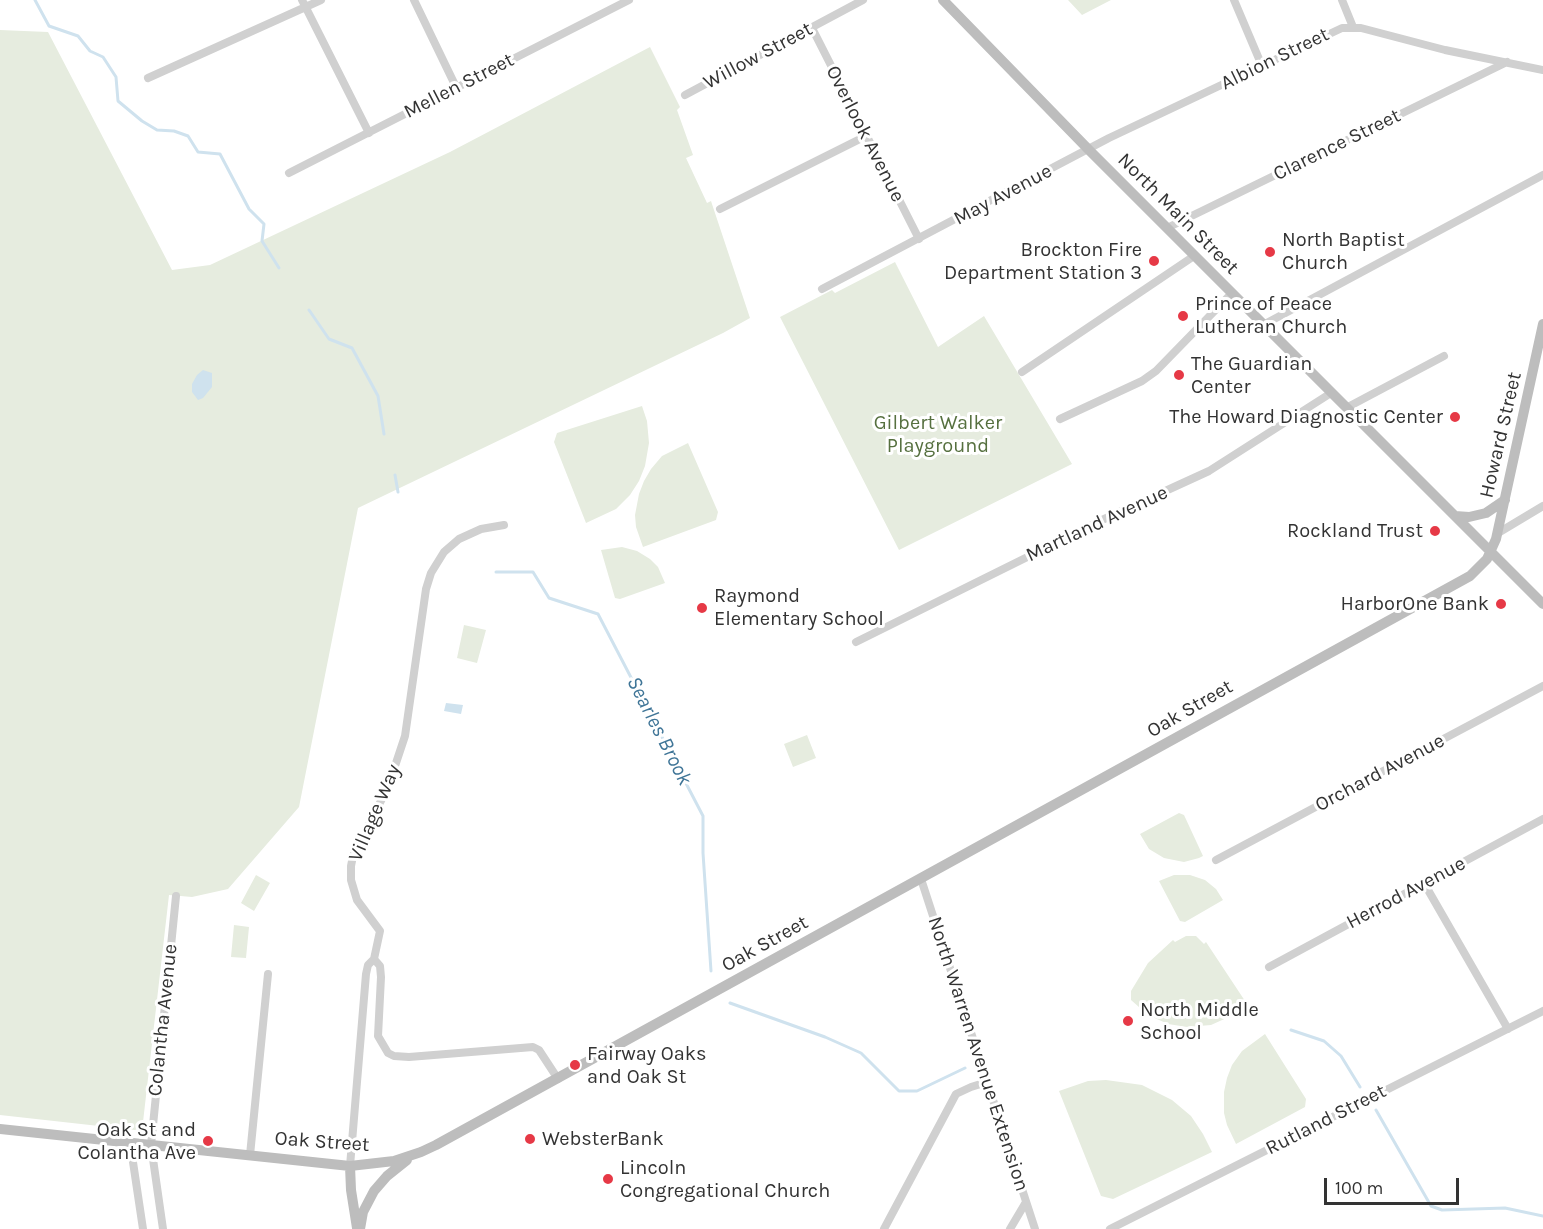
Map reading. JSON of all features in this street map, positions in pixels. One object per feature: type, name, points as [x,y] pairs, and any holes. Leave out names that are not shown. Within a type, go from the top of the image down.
[{"type":"main road","name":"North Main Street","points":[[943,0],[1330,393],[1543,604]]},
{"type":"main road","name":"Howard Street","points":[[1491,553],[1505,500],[1543,324]]},
{"type":"main road","points":[[1455,516],[1469,517],[1486,513],[1505,500]]},
{"type":"main road","name":"Oak Street","points":[[0,1129],[350,1166],[377,1164],[412,1155],[436,1145],[558,1079],[1388,619],[1459,583],[1477,570],[1491,553]]},
{"type":"main road","points":[[359,1229],[363,1212],[374,1191],[387,1176],[412,1155]]},
{"type":"main road","points":[[350,1166],[351,1190],[359,1229]]},
{"type":"street","points":[[148,78],[304,4],[321,0]]},
{"type":"street","points":[[414,0],[456,87]]},
{"type":"street","name":"Mellen Street","points":[[290,173],[629,0]]},
{"type":"street","name":"Willow Street","points":[[685,95],[863,0]]},
{"type":"street","points":[[1234,0],[1262,66]]},
{"type":"street","points":[[1342,0],[1353,27]]},
{"type":"street","points":[[304,4],[369,133]]},
{"type":"street","name":"Albion Street","points":[[1089,150],[1337,29],[1353,27],[1445,50],[1543,70]]},
{"type":"street","name":"Overlook Avenue","points":[[812,28],[919,239]]},
{"type":"street","name":"Clarence Street","points":[[1167,228],[1507,62]]},
{"type":"street","points":[[720,209],[866,136]]},
{"type":"street","name":"May Avenue","points":[[822,288],[1089,150]]},
{"type":"street","points":[[1263,325],[1543,175]]},
{"type":"street","points":[[1022,372],[1194,256]]},
{"type":"street","points":[[1060,420],[1142,381],[1156,371],[1232,293]]},
{"type":"street","points":[[1346,408],[1444,356]]},
{"type":"street","name":"Martland Avenue","points":[[856,642],[1102,520],[1209,471],[1330,393]]},
{"type":"street","points":[[1497,533],[1543,506]]},
{"type":"street","name":"Village Way","points":[[504,525],[481,528],[459,539],[440,558],[427,583],[405,736],[388,787],[355,850],[351,866],[352,886],[357,900],[380,931],[374,959],[380,966],[381,977],[378,1036],[388,1053],[394,1056],[409,1057],[533,1047],[539,1050],[558,1079]]},
{"type":"street","name":"Orchard Avenue","points":[[1216,860],[1543,686]]},
{"type":"street","name":"Herrod Avenue","points":[[1269,967],[1543,819]]},
{"type":"street","name":"North Warren Avenue Extension","points":[[921,879],[1035,1229]]},
{"type":"street","points":[[1424,883],[1508,1029]]},
{"type":"street","name":"Colantha Avenue","points":[[163,1229],[151,1145],[176,896]]},
{"type":"street","points":[[350,1166],[368,965],[374,959]]},
{"type":"street","points":[[250,1155],[267,974]]},
{"type":"street","name":"Rutland Street","points":[[1110,1229],[1543,1011]]},
{"type":"street","points":[[884,1229],[956,1094],[987,1082]]},
{"type":"street","points":[[130,1142],[143,1229]]},
{"type":"street","points":[[1010,1229],[1026,1202]]},
{"type":"green space","points":[[1068,0],[1111,0],[1082,15]]},
{"type":"green space","points":[[0,30],[48,32],[172,270],[210,265],[450,152],[650,47],[680,107],[677,110],[693,155],[686,158],[707,203],[711,201],[750,318],[358,508],[299,807],[228,889],[192,897],[169,895],[143,1122],[140,1128],[135,1130],[0,1115]]},
{"type":"green space","name":"Gilbert Walker Playground","points":[[895,262],[938,347],[984,316],[1072,464],[899,550],[780,317],[832,290],[835,293]]},
{"type":"green space","points":[[642,406],[647,421],[649,443],[645,466],[639,481],[630,495],[616,509],[586,523],[554,442],[557,433]]},
{"type":"green space","points":[[688,443],[718,512],[716,520],[643,547],[636,527],[635,515],[644,481],[662,456]]},
{"type":"green space","points":[[622,547],[637,551],[650,559],[658,567],[665,583],[620,599],[615,598],[601,550]]},
{"type":"green space","points":[[464,625],[486,630],[477,663],[457,658]]},
{"type":"green space","points":[[807,735],[816,758],[793,767],[784,744]]},
{"type":"green space","points":[[1179,813],[1184,815],[1203,856],[1184,862],[1164,858],[1149,849],[1140,834]]},
{"type":"green space","points":[[256,875],[270,883],[254,911],[241,903]]},
{"type":"green space","points":[[1174,875],[1190,875],[1205,880],[1216,889],[1223,900],[1185,922],[1180,921],[1159,881]]},
{"type":"green space","points":[[234,925],[249,927],[246,958],[231,957]]},
{"type":"green space","points":[[1186,936],[1196,936],[1204,944],[1206,942],[1247,1004],[1231,1016],[1211,1025],[1187,1027],[1168,1024],[1148,1015],[1131,1000],[1131,991],[1148,963],[1173,940],[1175,942]]},
{"type":"green space","points":[[1265,1034],[1306,1099],[1305,1107],[1236,1144],[1224,1113],[1227,1078],[1232,1065],[1242,1051]]},
{"type":"green space","points":[[1106,1080],[1142,1085],[1172,1100],[1191,1116],[1212,1152],[1113,1199],[1101,1196],[1059,1091],[1088,1081]]},
{"type":"water","points":[[203,370],[212,373],[212,387],[203,398],[198,400],[192,392],[192,384]]},
{"type":"water","points":[[446,703],[463,705],[461,714],[444,711]]},
{"type":"waterway","name":"Searles Brook","points":[[35,0],[49,26],[78,36],[90,51],[103,57],[116,77],[118,101],[142,121],[157,130],[174,131],[188,136],[198,152],[220,154],[249,209],[264,224],[262,241],[279,268]]},
{"type":"waterway","name":"Searles Brook","points":[[309,310],[329,339],[352,348],[378,396],[384,434]]},
{"type":"waterway","name":"Searles Brook","points":[[395,475],[398,492]]},
{"type":"waterway","name":"Searles Brook","points":[[496,572],[533,572],[549,598],[598,614],[703,816],[703,853],[711,971]]},
{"type":"waterway","name":"Searles Brook","points":[[730,1003],[825,1037],[861,1053],[899,1091],[917,1091],[965,1068]]},
{"type":"waterway","name":"Searles Brook","points":[[1291,1030],[1324,1041],[1341,1056],[1360,1087]]},
{"type":"waterway","name":"Searles Brook","points":[[1376,1110],[1431,1206],[1442,1210],[1505,1208],[1543,1216]]},
{"type":"place","name":"North Baptist Church","points":[[1270,252]]},
{"type":"place","name":"Brockton Fire Department Station 3","points":[[1154,261]]},
{"type":"place","name":"Prince of Peace Lutheran Church","points":[[1183,316]]},
{"type":"place","name":"The Guardian Center","points":[[1179,375]]},
{"type":"place","name":"The Howard Diagnostic Center","points":[[1455,417]]},
{"type":"place","name":"Rockland Trust","points":[[1435,531]]},
{"type":"place","name":"HarborOne Bank","points":[[1501,604]]},
{"type":"place","name":"Raymond Elementary School","points":[[702,608]]},
{"type":"place","name":"North Middle School","points":[[1128,1021]]},
{"type":"place","name":"Fairway Oaks and Oak St","points":[[575,1065]]},
{"type":"place","name":"WebsterBank","points":[[530,1139]]},
{"type":"place","name":"Oak St and Colantha Ave","points":[[208,1141]]},
{"type":"place","name":"Lincoln Congregational Church","points":[[608,1179]]}]
